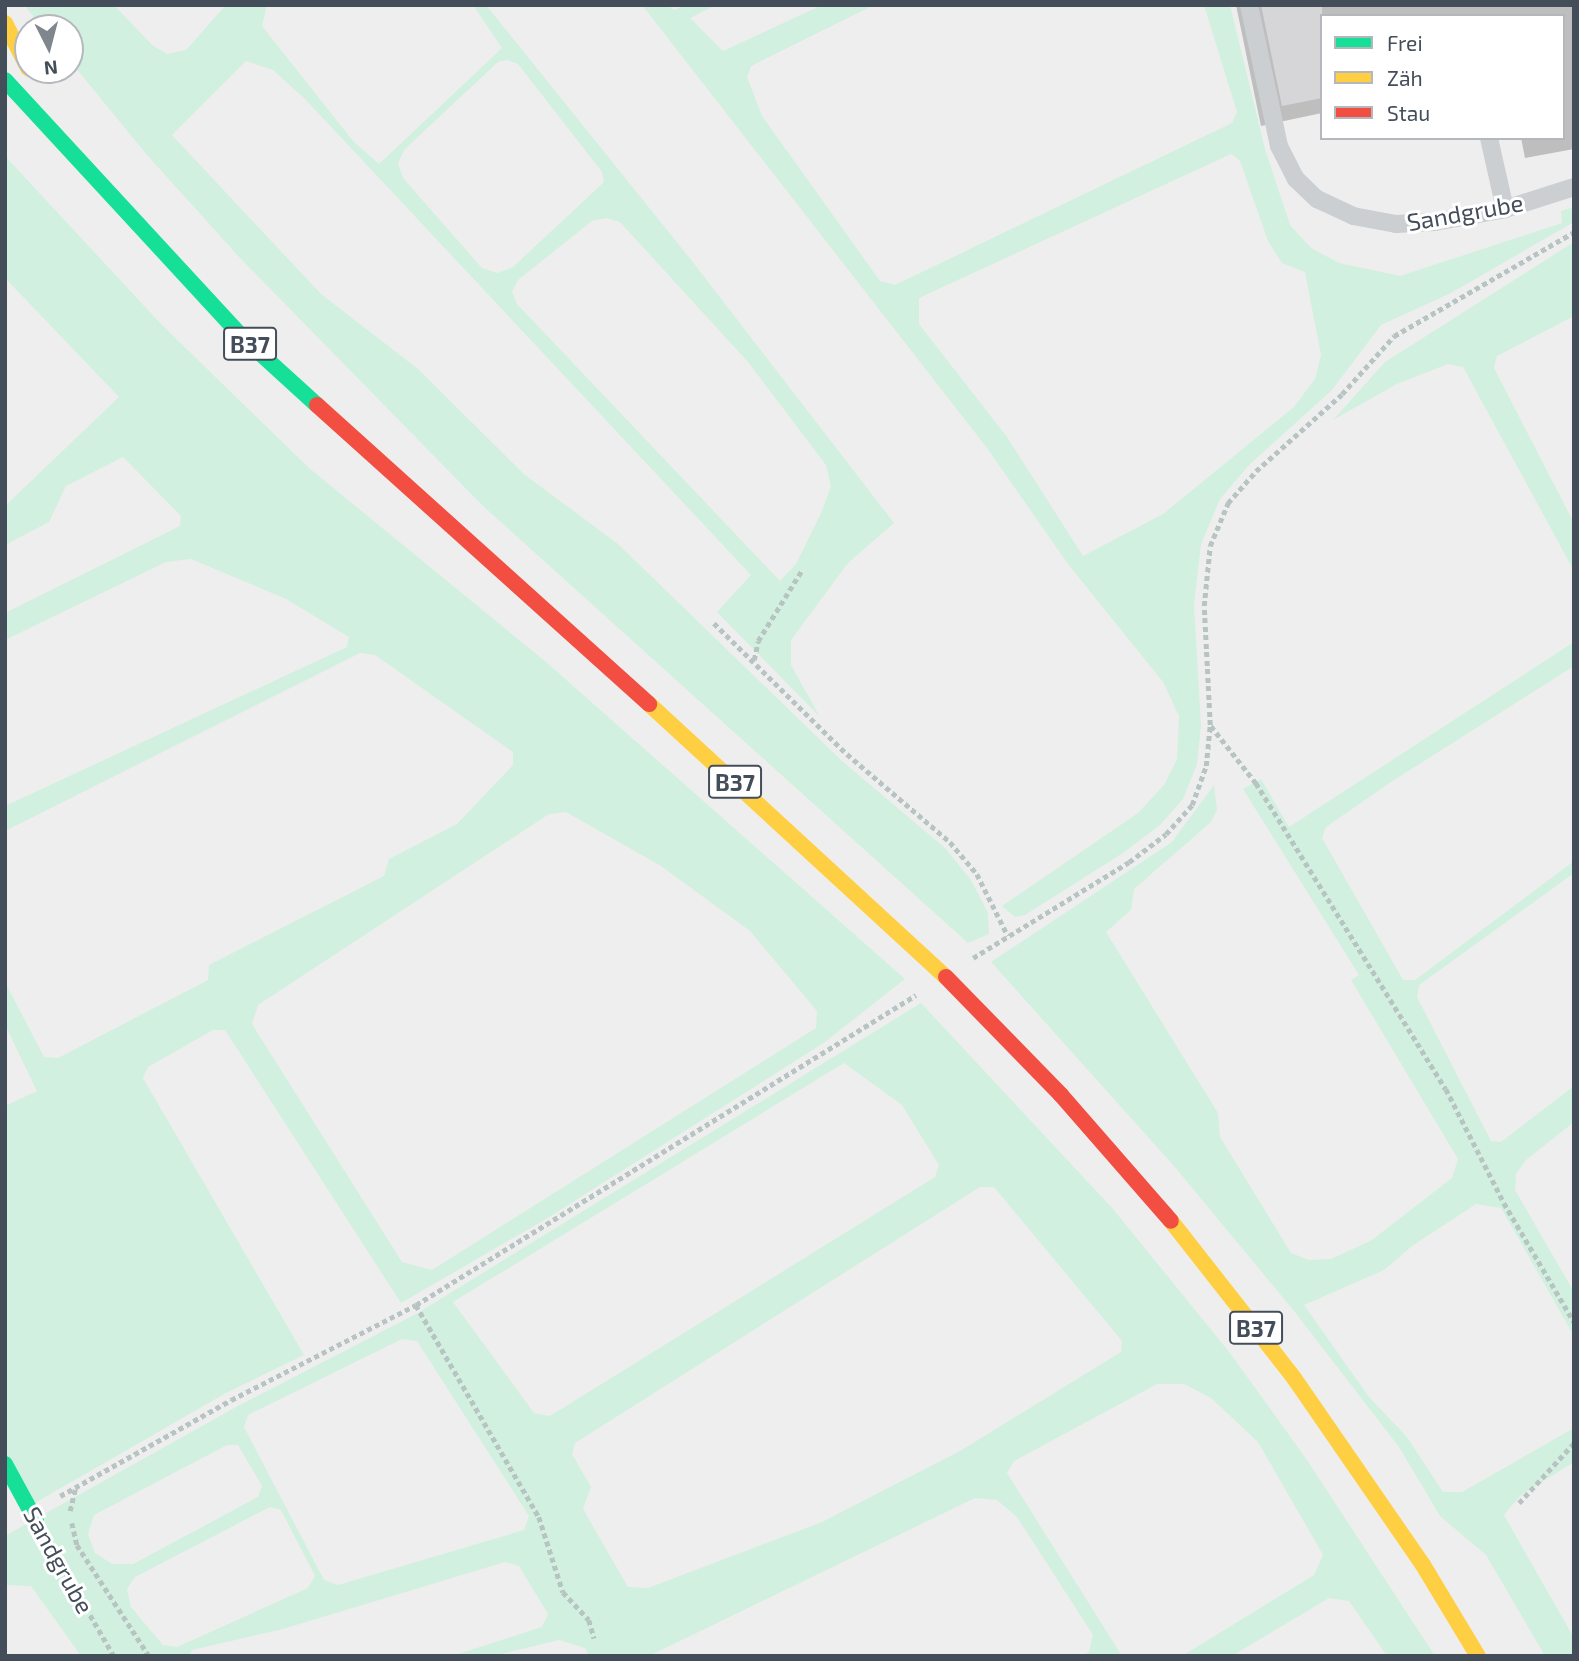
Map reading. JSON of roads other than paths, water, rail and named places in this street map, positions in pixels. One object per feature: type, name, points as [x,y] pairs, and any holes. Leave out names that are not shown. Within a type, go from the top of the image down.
[{"type":"main road","points":[[5,23],[14,41]]},
{"type":"main road","name":"B37","points":[[5,80],[154,246],[315,405],[905,934],[998,1029],[1136,1181],[1239,1305],[1384,1507],[1478,1656]]},
{"type":"main road","points":[[36,84],[72,156]]},
{"type":"main road","name":"Sandgrube","points":[[5,1464],[36,1521]]},
{"type":"lane","name":"Sandgrube","points":[[1249,5],[1279,146],[1296,178],[1317,200],[1353,216],[1396,224],[1435,222],[1505,209],[1574,187]]},
{"type":"lane","points":[[1489,140],[1505,209]]}]
